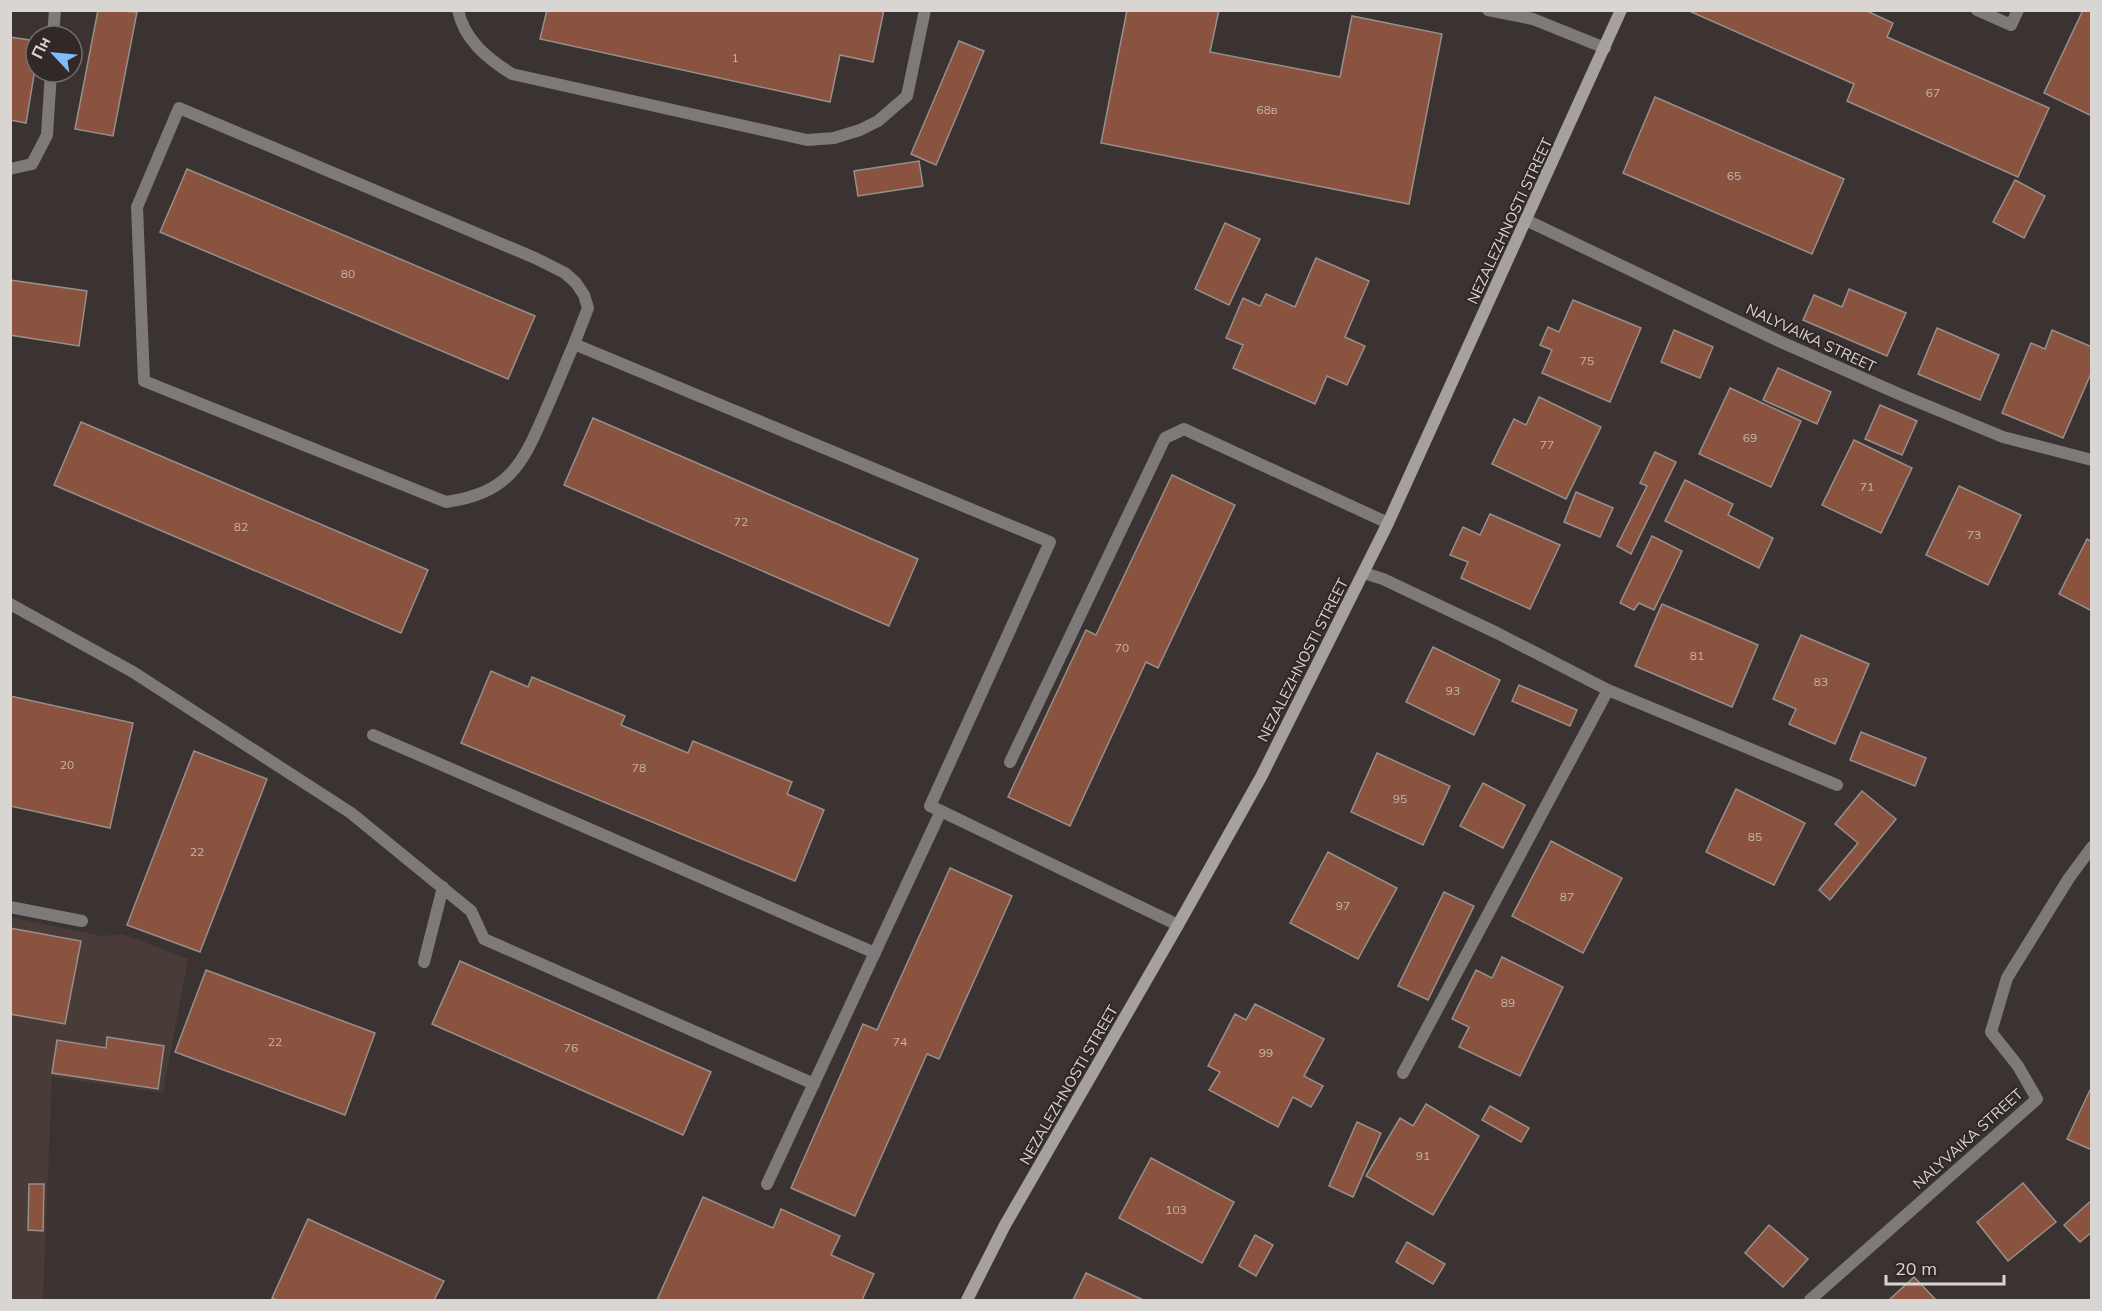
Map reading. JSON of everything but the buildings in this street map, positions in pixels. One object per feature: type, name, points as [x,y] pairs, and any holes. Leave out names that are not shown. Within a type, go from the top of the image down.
[{"type":"main road","name":"NEZALEZHNOSTI STREET","points":[[967,1300],[1005,1225],[1261,777],[1388,523],[1621,10]]},
{"type":"street","points":[[458,10],[465,30],[475,45],[492,62],[512,74],[807,140],[834,138],[860,130],[878,121],[907,96],[925,10]]},
{"type":"street","points":[[1488,10],[1533,19],[1605,48]]},
{"type":"street","points":[[1977,10],[2011,26],[2018,10]]},
{"type":"street","points":[[10,169],[32,164],[47,135],[50,84]]},
{"type":"street","points":[[179,108],[535,258],[565,273],[584,295],[588,308],[574,344],[531,446],[521,462],[509,476],[479,495],[446,502],[144,381],[137,207],[179,108]]},
{"type":"street","name":"NALYVAIKA STREET","points":[[1526,220],[1781,342],[1899,394],[2003,437],[2091,460]]},
{"type":"street","points":[[574,344],[1050,542],[930,806],[1178,925]]},
{"type":"street","points":[[1010,762],[1165,438],[1184,429],[1388,523]]},
{"type":"street","points":[[1364,573],[1383,579],[1486,628],[1608,690],[1837,785]]},
{"type":"street","points":[[10,604],[133,672],[351,813],[471,911],[484,939],[814,1084]]},
{"type":"street","points":[[1403,1073],[1608,690]]},
{"type":"street","points":[[373,735],[874,953]]},
{"type":"street","points":[[767,1184],[940,812]]},
{"type":"street","name":"NALYVAIKA STREET","points":[[1810,1300],[2037,1099],[2018,1066],[1991,1032],[2007,978],[2091,847]]},
{"type":"street","points":[[424,962],[443,887]]},
{"type":"street","points":[[10,907],[82,921]]},
{"type":"shaded area","points":[[11,917],[101,936],[123,934],[188,959],[163,1093],[52,1077],[43,1300],[11,1300]]}]
